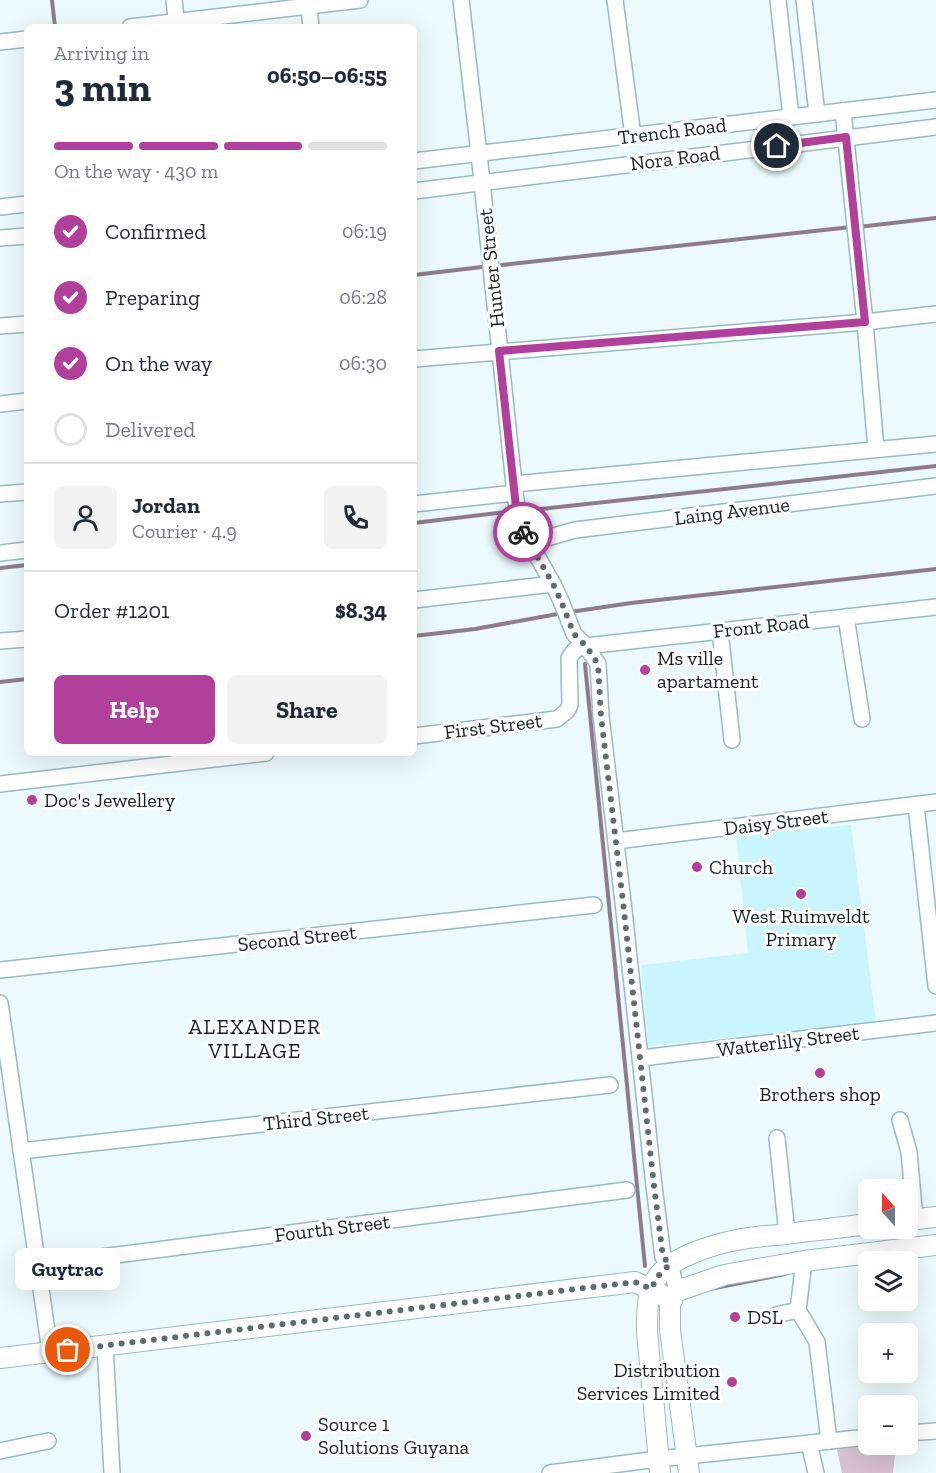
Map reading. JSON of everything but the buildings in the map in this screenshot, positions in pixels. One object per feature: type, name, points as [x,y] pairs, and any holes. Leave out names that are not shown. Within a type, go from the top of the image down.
[{"type":"main road","points":[[918,1219],[936,1217]]},
{"type":"main road","points":[[659,1466],[647,1332],[647,1312],[651,1289],[658,1276],[670,1264],[695,1252],[736,1240],[858,1225]]},
{"type":"main road","points":[[0,1358],[635,1282],[675,1296],[724,1275],[804,1261],[936,1245]]},
{"type":"main road","points":[[675,1296],[669,1310],[670,1330],[688,1465]]},
{"type":"street","points":[[174,0],[177,24],[309,3],[360,0]]},
{"type":"street","name":"Hunter Street","points":[[461,0],[519,524],[553,584],[570,628],[598,664],[601,716],[654,1186],[663,1257],[670,1264],[675,1296]]},
{"type":"street","points":[[615,0],[633,136]]},
{"type":"street","points":[[778,0],[791,117]]},
{"type":"street","points":[[804,0],[817,114]]},
{"type":"street","points":[[309,3],[311,24]]},
{"type":"street","points":[[0,42],[24,39]]},
{"type":"street","name":"Trench Road","points":[[417,161],[936,100]]},
{"type":"street","points":[[843,111],[876,449]]},
{"type":"street","name":"Nora Road","points":[[417,190],[936,127]]},
{"type":"street","points":[[0,207],[24,204]]},
{"type":"street","points":[[0,238],[24,236]]},
{"type":"street","points":[[417,359],[865,322],[936,314]]},
{"type":"street","points":[[0,326],[24,324]]},
{"type":"street","points":[[0,404],[24,401]]},
{"type":"street","points":[[417,504],[515,494],[876,449],[936,444]]},
{"type":"street","name":"Laing Avenue","points":[[529,543],[575,530],[936,486]]},
{"type":"street","points":[[0,494],[24,492]]},
{"type":"street","points":[[0,553],[24,550]]},
{"type":"street","points":[[417,600],[553,584]]},
{"type":"street","name":"Front Road","points":[[586,646],[936,607]]},
{"type":"street","points":[[846,617],[862,719]]},
{"type":"street","points":[[720,631],[732,740]]},
{"type":"street","points":[[0,641],[24,639]]},
{"type":"street","name":"First Street","points":[[417,736],[557,719],[567,711],[570,705],[569,658],[575,650],[586,646]]},
{"type":"street","points":[[0,784],[240,756]]},
{"type":"street","name":"Daisy Street","points":[[616,841],[936,802]]},
{"type":"street","points":[[916,805],[936,986]]},
{"type":"street","name":"Second Street","points":[[0,970],[594,905]]},
{"type":"street","points":[[0,1003],[50,1352]]},
{"type":"street","name":"Watterlily Street","points":[[641,1058],[936,1023]]},
{"type":"street","name":"Third Street","points":[[21,1151],[610,1085]]},
{"type":"street","points":[[900,1120],[909,1152],[910,1179]]},
{"type":"street","points":[[777,1138],[787,1233]]},
{"type":"street","name":"Fourth Street","points":[[38,1265],[627,1190]]},
{"type":"street","points":[[804,1261],[798,1310],[817,1342],[829,1442]]},
{"type":"street","points":[[776,1315],[798,1310]]},
{"type":"street","points":[[105,1345],[112,1473]]},
{"type":"street","points":[[918,1432],[936,1431]]},
{"type":"street","points":[[550,1473],[688,1465],[809,1443],[858,1438]]},
{"type":"street","points":[[0,1451],[48,1441]]},
{"type":"street","points":[[809,1443],[816,1473]]},
{"type":"shaded area","name":"West Ruimveldt Primary","points":[[851,825],[876,1023],[648,1046],[641,965],[748,953],[736,836]]},
{"type":"shaded area","points":[[858,1442],[858,1455],[895,1455],[893,1473],[842,1473],[836,1445]]},
{"type":"waterway","points":[[52,0],[55,24]]},
{"type":"waterway","points":[[858,227],[936,218]]},
{"type":"waterway","points":[[502,265],[851,227]]},
{"type":"waterway","points":[[417,275],[482,267]]},
{"type":"waterway","points":[[522,511],[936,466]]},
{"type":"waterway","points":[[417,523],[515,511]]},
{"type":"waterway","points":[[0,568],[24,565]]},
{"type":"waterway","points":[[570,612],[631,603],[936,569]]},
{"type":"waterway","points":[[417,636],[475,629],[563,613]]},
{"type":"waterway","points":[[585,664],[645,1266]]},
{"type":"waterway","points":[[0,682],[24,679]]},
{"type":"waterway","points":[[710,1289],[785,1274]]},
{"type":"way so far","points":[[68,1350],[635,1282],[651,1289],[658,1276],[670,1264],[663,1257],[654,1186],[601,716],[598,664],[595,657],[570,628],[553,584],[523,532]]},
{"type":"place","name":"Ms ville apartament","points":[[645,670]]},
{"type":"place","name":"Doc's Jewellery","points":[[32,800]]},
{"type":"place","name":"Church","points":[[697,867]]},
{"type":"place","name":"West Ruimveldt Primary","points":[[801,894]]},
{"type":"place","name":"Brothers shop","points":[[820,1073]]},
{"type":"place","name":"DSL","points":[[735,1317]]},
{"type":"place","name":"Guytrac","points":[[68,1350]]},
{"type":"place","name":"Distribution Services Limited","points":[[732,1382]]},
{"type":"place","name":"Source 1 Solutions Guyana","points":[[306,1436]]},
{"type":"district","name":"ALEXANDER VILLAGE","points":[[255,1038]]},
{"type":"route","points":[[523,532],[516,507],[499,351],[865,322],[846,137],[777,146]]}]
